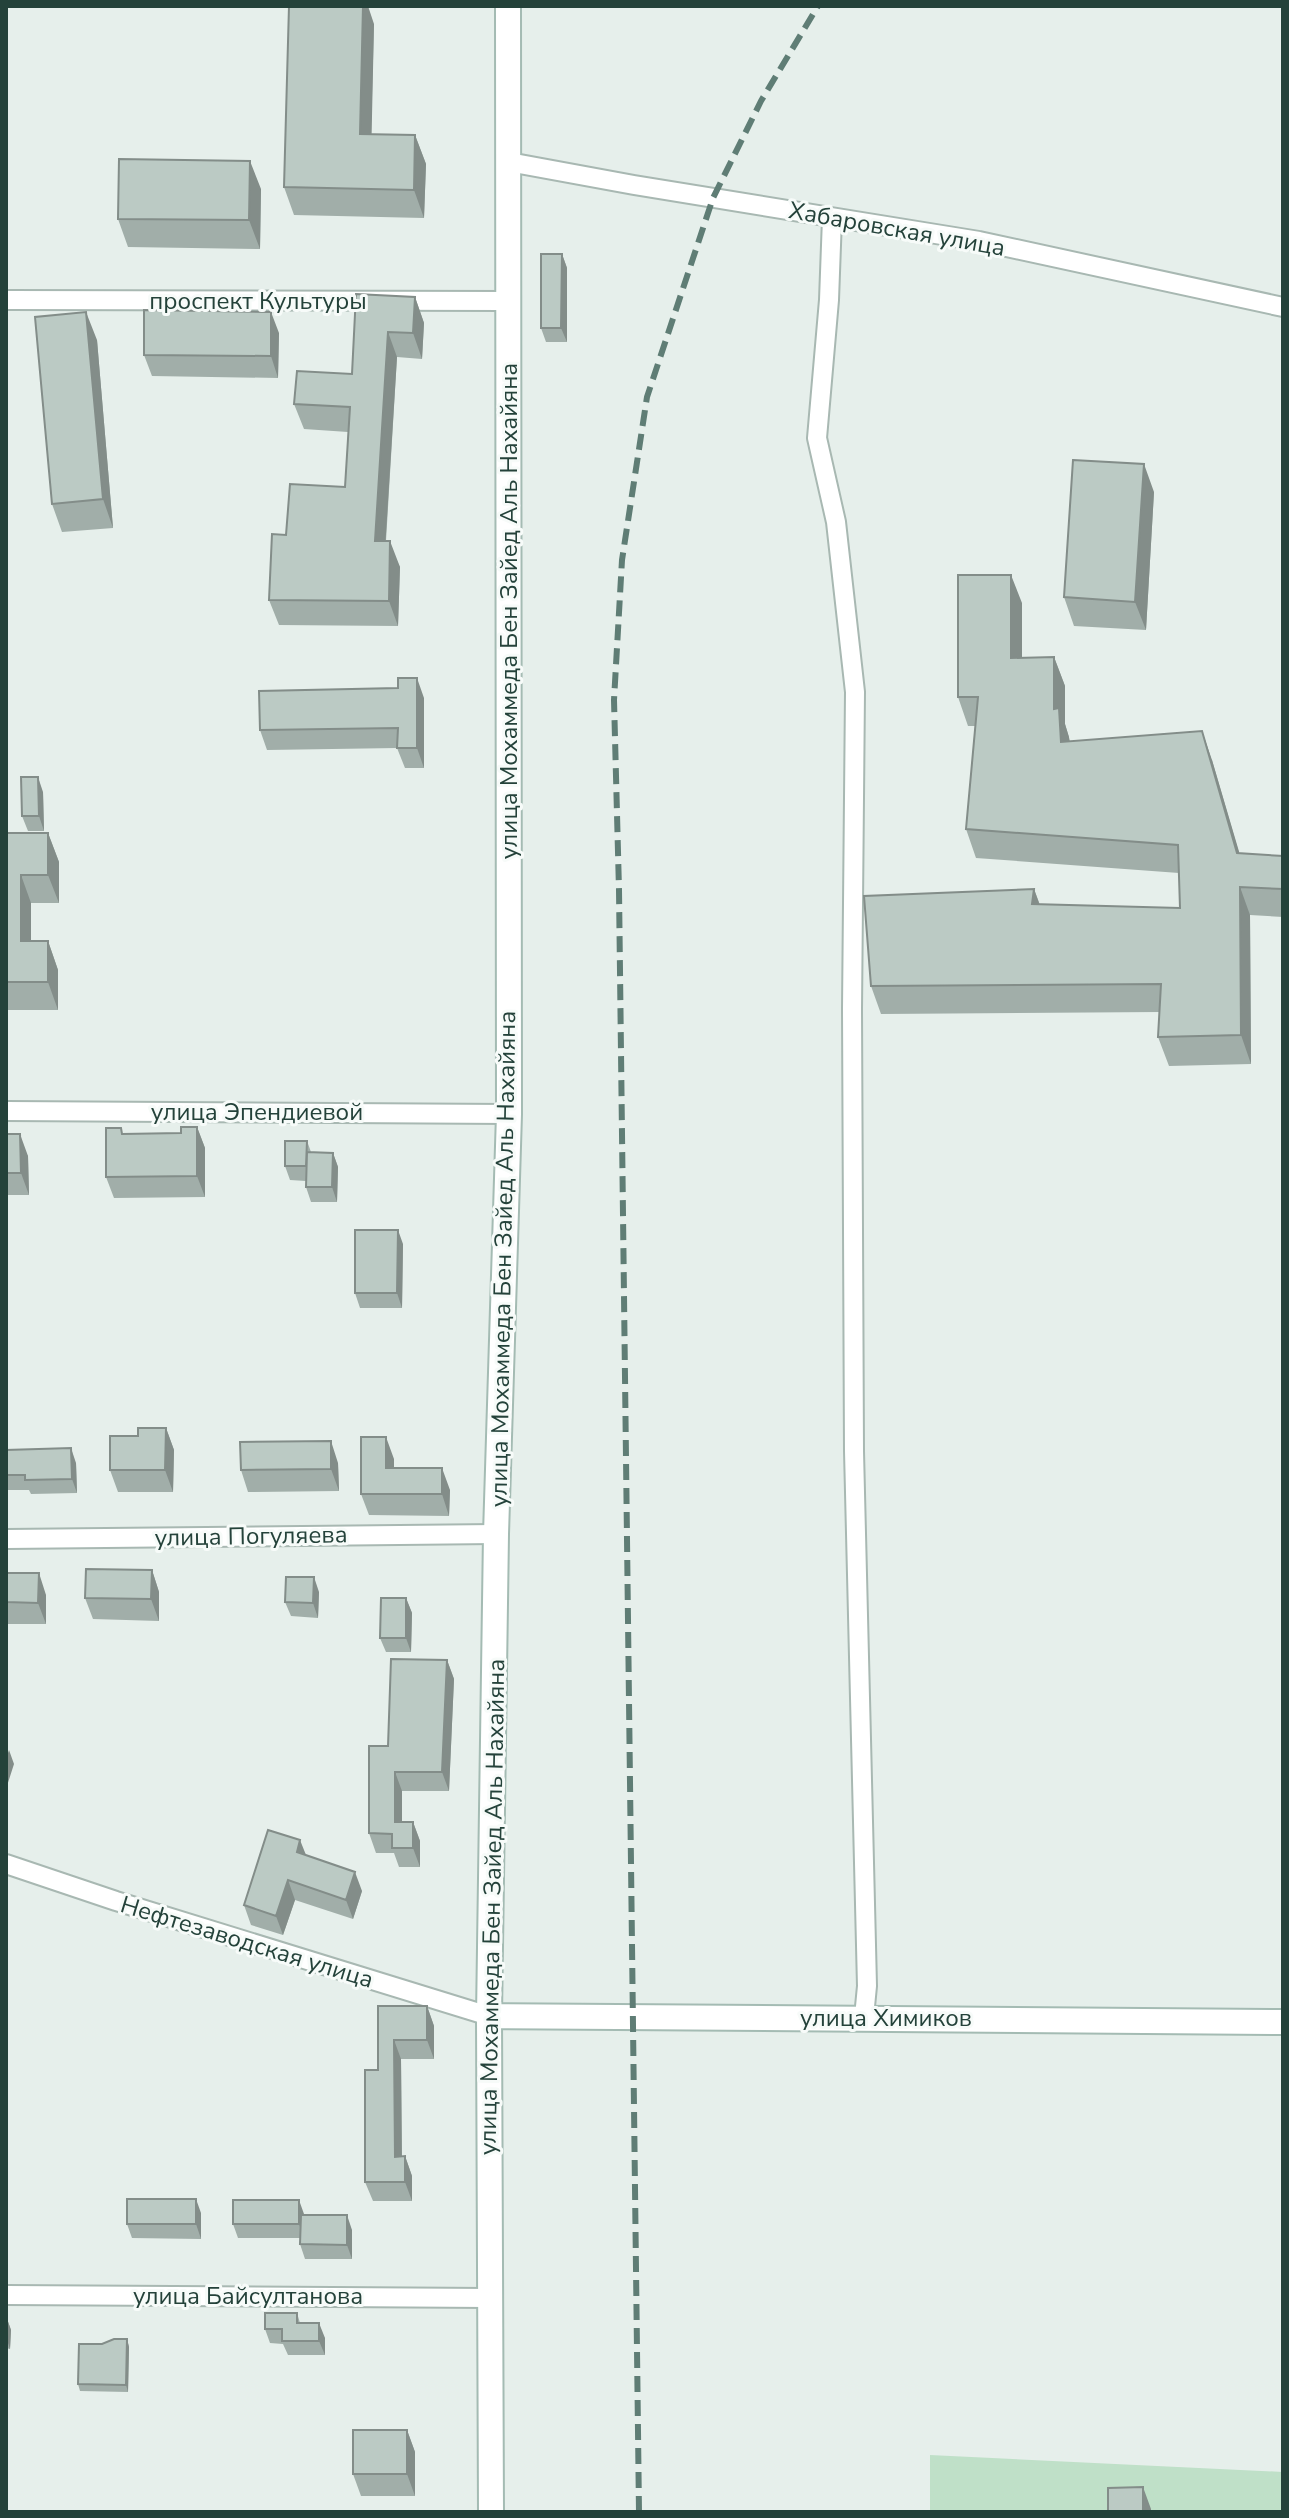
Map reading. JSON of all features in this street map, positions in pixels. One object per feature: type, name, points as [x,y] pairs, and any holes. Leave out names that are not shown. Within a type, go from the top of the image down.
[{"type":"main road","name":"улица Мохаммеда Бен Зайед Аль Нахайяна","points":[[491,2512],[489,2016],[496,1534],[509,1114],[508,6]]},
{"type":"main road","name":"улица Химиков","points":[[489,2016],[1283,2022]]},
{"type":"street","name":"Хабаровская улица","points":[[509,162],[979,241],[1283,307]]},
{"type":"street","points":[[832,218],[829,300],[817,438],[836,522],[855,692],[852,1009],[854,1436],[867,1986],[864,2017]]},
{"type":"street","name":"проспект Культуры","points":[[6,300],[509,301]]},
{"type":"street","name":"улица Эпендиевой","points":[[6,1111],[509,1114]]},
{"type":"street","name":"улица Погуляева","points":[[6,1539],[496,1534]]},
{"type":"street","name":"Нефтезаводская улица","points":[[6,1864],[489,2016]]},
{"type":"street","name":"улица Байсултанова","points":[[6,2295],[489,2298]]},
{"type":"green space","points":[[930,2455],[1283,2472],[1283,2512],[930,2512]]},
{"type":"building","points":[[289,6],[363,6],[360,134],[415,135],[414,190],[284,187]]},
{"type":"building","points":[[119,159],[250,161],[249,220],[118,219]]},
{"type":"building","points":[[541,254],[562,254],[561,328],[541,328]]},
{"type":"building","points":[[356,294],[415,297],[413,333],[388,332],[375,541],[390,541],[389,601],[269,600],[272,534],[286,535],[290,484],[345,487],[350,407],[294,404],[297,371],[352,374]]},
{"type":"building","points":[[144,310],[271,312],[271,356],[144,355]]},
{"type":"building","points":[[86,312],[103,499],[52,504],[35,317]]},
{"type":"building","points":[[1073,460],[1144,464],[1135,602],[1064,597]]},
{"type":"building","points":[[958,575],[1011,575],[1011,658],[1054,657],[1054,709],[1059,708],[1061,742],[1202,731],[1237,853],[1283,856],[1283,889],[1240,887],[1241,1035],[1158,1037],[1161,984],[871,986],[864,896],[1034,889],[1032,904],[1180,908],[1178,845],[966,829],[978,697],[958,697]]},
{"type":"building","points":[[398,678],[417,678],[417,748],[397,748],[398,728],[260,730],[259,691],[398,688]]},
{"type":"building","points":[[21,777],[38,777],[39,816],[22,816]]},
{"type":"building","points":[[6,833],[48,833],[48,875],[21,875],[21,941],[48,941],[48,982],[6,982]]},
{"type":"building","points":[[181,1127],[197,1127],[197,1176],[106,1177],[106,1128],[121,1128],[122,1134],[181,1133]]},
{"type":"building","points":[[6,1134],[20,1134],[21,1173],[6,1173]]},
{"type":"building","points":[[285,1141],[307,1141],[306,1166],[285,1166]]},
{"type":"building","points":[[307,1152],[333,1153],[332,1187],[306,1187]]},
{"type":"building","points":[[355,1230],[398,1230],[397,1293],[355,1293]]},
{"type":"building","points":[[138,1428],[166,1428],[165,1470],[110,1470],[110,1436],[138,1436]]},
{"type":"building","points":[[361,1437],[386,1437],[386,1468],[442,1468],[442,1494],[361,1494]]},
{"type":"building","points":[[331,1441],[331,1469],[241,1470],[240,1442]]},
{"type":"building","points":[[71,1448],[72,1479],[25,1480],[25,1475],[6,1475],[6,1450]]},
{"type":"building","points":[[86,1569],[152,1570],[151,1599],[85,1598]]},
{"type":"building","points":[[6,1573],[39,1573],[38,1603],[6,1602]]},
{"type":"building","points":[[286,1577],[314,1577],[313,1603],[285,1602]]},
{"type":"building","points":[[381,1598],[406,1598],[406,1638],[380,1638]]},
{"type":"building","points":[[391,1659],[447,1660],[442,1772],[395,1772],[395,1822],[413,1822],[413,1848],[392,1848],[392,1834],[369,1833],[369,1746],[388,1746]]},
{"type":"building","points":[[268,1830],[300,1840],[297,1852],[355,1872],[346,1900],[288,1880],[276,1916],[244,1905]]},
{"type":"building","points":[[378,2006],[427,2006],[427,2040],[394,2040],[395,2157],[405,2156],[405,2182],[365,2182],[365,2070],[378,2070]]},
{"type":"building","points":[[127,2199],[196,2199],[196,2224],[127,2224]]},
{"type":"building","points":[[233,2200],[299,2200],[299,2224],[233,2224]]},
{"type":"building","points":[[301,2215],[347,2215],[347,2245],[300,2244]]},
{"type":"building","points":[[265,2313],[297,2313],[297,2323],[319,2323],[319,2341],[282,2341],[282,2329],[265,2329]]},
{"type":"building","points":[[114,2339],[127,2339],[126,2385],[78,2384],[79,2344],[102,2344]]},
{"type":"building","points":[[353,2430],[407,2430],[407,2474],[353,2474]]},
{"type":"building","points":[[1143,2487],[1143,2512],[1108,2512],[1108,2488]]},
{"type":"railway","points":[[639,2512],[614,700],[622,560],[647,397],[713,198],[761,101],[818,6]]}]
